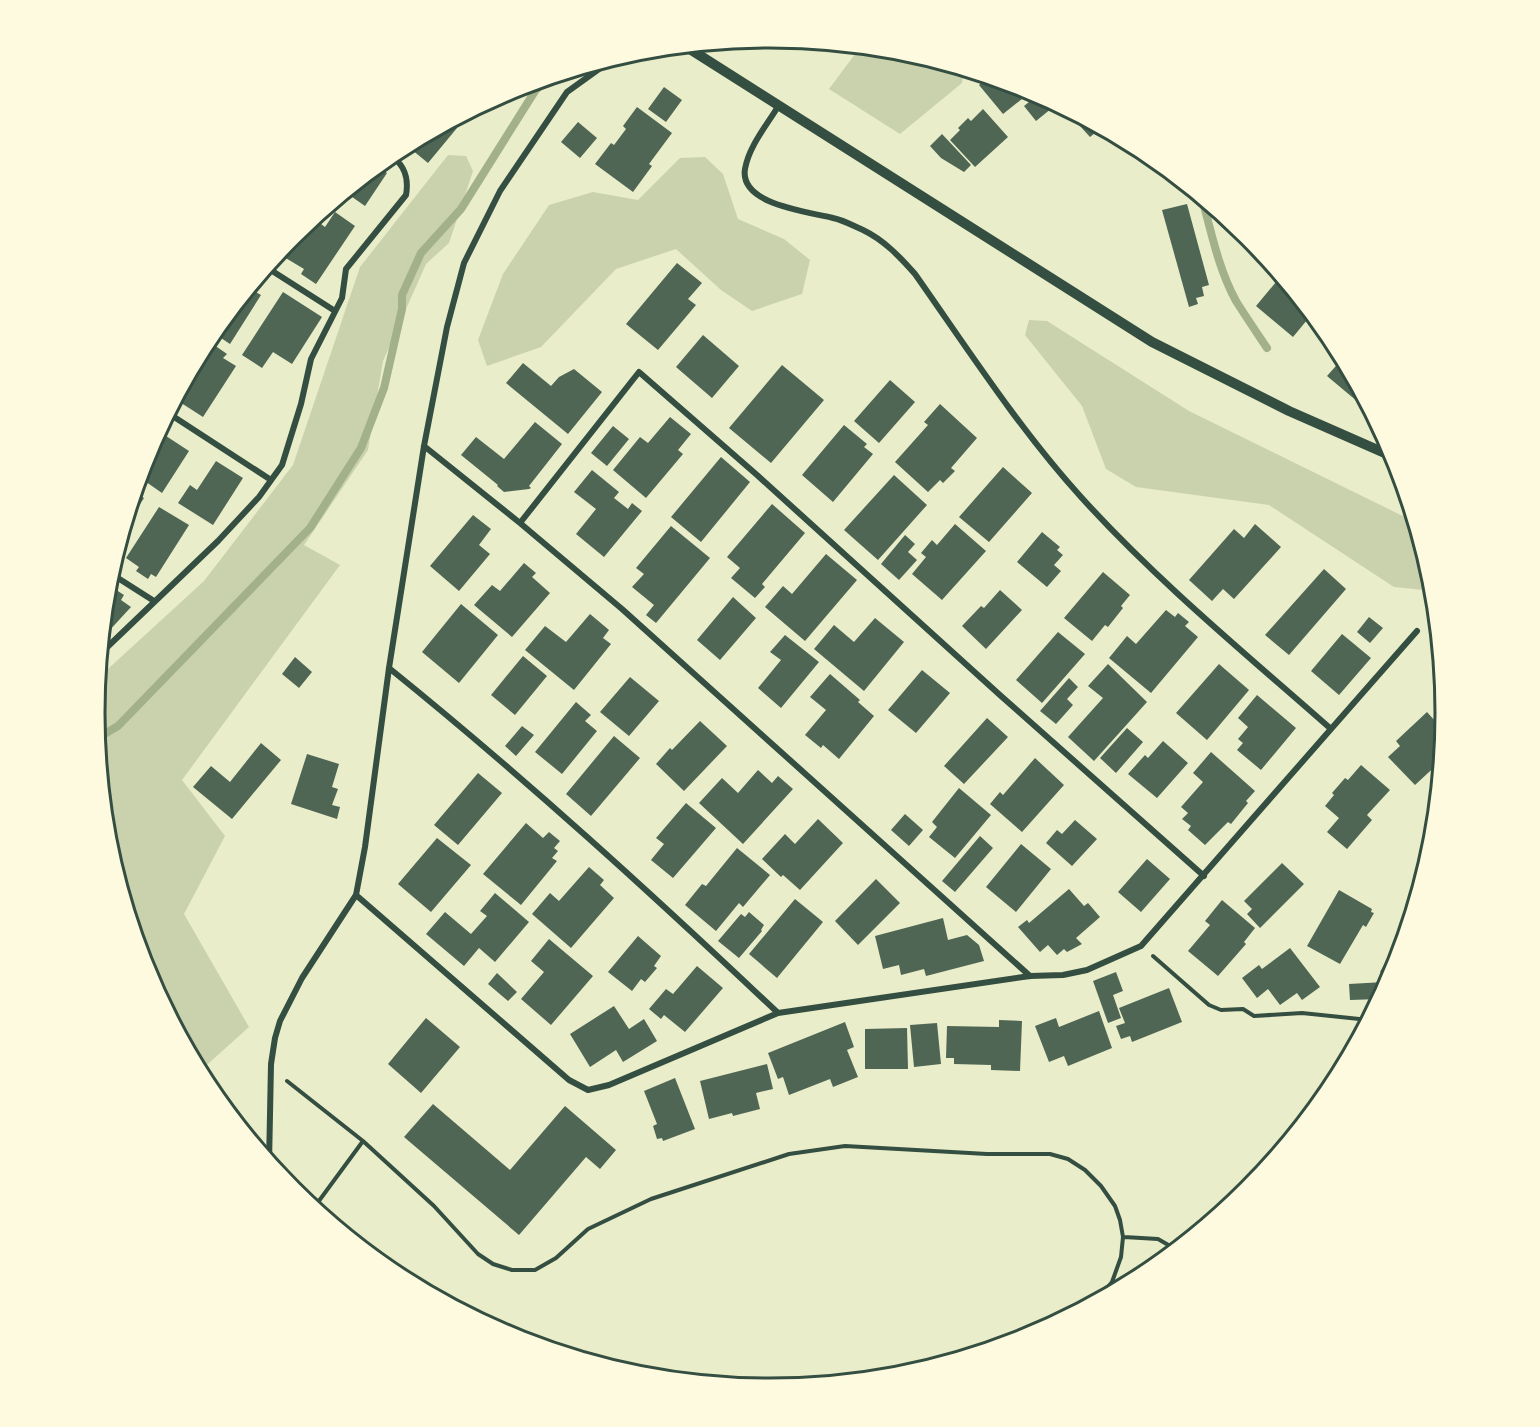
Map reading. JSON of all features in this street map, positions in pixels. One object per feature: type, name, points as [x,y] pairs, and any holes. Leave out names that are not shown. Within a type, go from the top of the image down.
[{"type":"street","points":[[696,53],[1152,342],[1288,411],[1382,452]]},
{"type":"street","points":[[269,1151],[274,1038],[302,978],[356,895],[365,847],[388,668],[424,446],[447,327],[464,263],[500,191],[567,92],[595,72]]},
{"type":"street","points":[[780,105],[752,148],[744,171],[749,188],[767,201],[813,215],[834,218],[865,231],[898,254],[915,274],[1019,420],[1079,495],[1123,542],[1331,729]]},
{"type":"street","points":[[108,646],[218,541],[282,465],[288,450],[311,359],[342,298],[346,269],[406,195],[408,182],[404,167],[398,162]]},
{"type":"street","points":[[273,272],[335,311]]},
{"type":"street","points":[[520,523],[639,372],[758,475],[1001,696],[1204,876]]},
{"type":"street","points":[[174,416],[271,480]]},
{"type":"street","points":[[424,446],[622,609],[1030,976]]},
{"type":"street","points":[[118,578],[154,601]]},
{"type":"street","points":[[356,895],[569,1080],[588,1090],[609,1085],[778,1013],[1030,976],[1063,975],[1087,970],[1141,946],[1417,631]]},
{"type":"street","points":[[388,668],[466,730],[635,879],[778,1013]]},
{"type":"path","points":[[1141,946],[1209,1005],[1221,1010],[1243,1009],[1254,1016],[1302,1013],[1361,1019]]},
{"type":"path","points":[[272,1070],[363,1141],[434,1206],[478,1254],[493,1264],[512,1270],[535,1270],[556,1258],[588,1230],[651,1199],[789,1154],[845,1146],[987,1154],[1050,1154],[1068,1160],[1085,1170],[1101,1186],[1115,1206],[1124,1237],[1121,1257],[1112,1282],[1108,1287]]},
{"type":"path","points":[[318,1202],[363,1141]]},
{"type":"path","points":[[1124,1237],[1158,1239],[1169,1245]]},
{"type":"green space","points":[[855,54],[900,61],[963,77],[962,83],[900,134],[829,89]]},
{"type":"green space","points":[[448,155],[466,156],[473,171],[449,243],[426,264],[383,361],[368,450],[304,545],[340,565],[182,780],[225,836],[184,914],[249,1027],[206,1066],[173,1008],[155,968],[127,886],[110,800],[104,714],[106,671],[204,581],[293,465],[360,267]]},
{"type":"green space","points":[[705,157],[723,174],[738,219],[784,239],[810,260],[802,294],[752,311],[721,290],[676,249],[616,269],[541,347],[487,366],[478,340],[503,274],[549,205],[593,192],[638,200],[680,158]]},
{"type":"green space","points":[[1029,320],[1047,321],[1189,411],[1405,517],[1424,590],[1394,587],[1269,505],[1136,487],[1106,469],[1082,406],[1025,335]]},
{"type":"building","points":[[984,83],[1023,98],[1003,114],[979,85]]},
{"type":"building","points":[[664,87],[682,100],[666,122],[648,109]]},
{"type":"building","points":[[1030,101],[1049,110],[1036,121],[1024,106]]},
{"type":"building","points":[[637,107],[672,133],[649,164],[652,166],[633,192],[595,164],[611,143],[614,145],[626,129],[623,126]]},
{"type":"building","points":[[983,109],[1008,137],[975,167],[950,140],[968,118],[971,121]]},
{"type":"building","points":[[578,122],[597,138],[580,158],[561,142]]},
{"type":"building","points":[[1079,125],[1095,133],[1090,137]]},
{"type":"building","points":[[456,127],[457,128],[428,163],[414,151]]},
{"type":"building","points":[[942,134],[971,165],[964,172],[941,158],[930,146]]},
{"type":"building","points":[[385,171],[387,173],[365,206],[352,197]]},
{"type":"building","points":[[1187,204],[1209,285],[1202,287],[1204,296],[1196,298],[1198,304],[1189,307],[1162,210]]},
{"type":"building","points":[[335,212],[355,226],[316,284],[301,274],[304,269],[285,258],[320,223],[325,227]]},
{"type":"building","points":[[677,263],[702,283],[688,299],[696,305],[658,350],[626,324]]},
{"type":"building","points":[[1276,282],[1307,320],[1293,337],[1256,306]]},
{"type":"building","points":[[256,292],[261,295],[230,344],[221,338]]},
{"type":"building","points":[[283,292],[322,317],[292,364],[273,352],[262,368],[242,355]]},
{"type":"building","points":[[703,335],[739,366],[712,398],[676,367]]},
{"type":"building","points":[[216,346],[227,354],[223,358],[236,366],[203,417],[182,403]]},
{"type":"building","points":[[523,363],[551,386],[559,377],[574,369],[602,392],[568,434],[506,383]]},
{"type":"building","points":[[782,365],[824,400],[771,463],[729,428]]},
{"type":"building","points":[[1336,365],[1357,401],[1327,376]]},
{"type":"building","points":[[890,380],[915,402],[879,443],[854,421]]},
{"type":"building","points":[[940,404],[977,438],[951,468],[955,471],[943,483],[940,480],[928,492],[895,462],[928,425],[924,422]]},
{"type":"building","points":[[670,417],[691,434],[678,450],[683,454],[646,498],[613,470],[640,437],[648,443]]},
{"type":"building","points":[[535,422],[562,444],[529,489],[504,492],[461,455],[476,437],[504,459]]},
{"type":"building","points":[[844,425],[867,444],[864,447],[873,454],[833,502],[802,475]]},
{"type":"building","points":[[613,426],[629,439],[607,466],[591,453]]},
{"type":"building","points":[[166,436],[189,451],[162,493],[147,482]]},
{"type":"building","points":[[721,457],[750,482],[701,542],[671,517]]},
{"type":"building","points":[[216,461],[243,478],[213,525],[178,503],[190,485],[197,490]]},
{"type":"building","points":[[1003,467],[1032,493],[989,542],[959,517]]},
{"type":"building","points":[[592,470],[619,492],[614,498],[628,509],[632,503],[642,511],[604,557],[576,534],[596,509],[574,492]]},
{"type":"building","points":[[894,475],[927,505],[878,560],[844,530]]},
{"type":"building","points":[[772,504],[805,533],[762,584],[765,587],[755,598],[731,578],[740,568],[727,557]]},
{"type":"building","points":[[159,507],[189,525],[156,577],[151,574],[148,579],[136,571],[139,567],[126,558]]},
{"type":"building","points":[[473,515],[491,529],[479,545],[490,554],[459,591],[430,566]]},
{"type":"building","points":[[955,524],[986,551],[942,600],[912,574],[926,557],[921,553],[932,540],[937,545]]},
{"type":"building","points":[[1255,524],[1281,547],[1234,599],[1223,589],[1212,601],[1189,580],[1234,529],[1244,538]]},
{"type":"building","points":[[671,526],[710,558],[656,623],[646,615],[654,605],[632,587],[644,574],[636,568]]},
{"type":"building","points":[[1042,532],[1060,547],[1057,550],[1063,555],[1054,565],[1061,571],[1047,587],[1017,562]]},
{"type":"building","points":[[905,535],[915,544],[908,552],[917,560],[899,580],[881,564]]},
{"type":"building","points":[[826,554],[857,580],[805,641],[765,607],[783,586],[792,594]]},
{"type":"building","points":[[524,563],[536,573],[532,577],[550,593],[512,637],[474,605],[492,585],[500,591]]},
{"type":"building","points":[[1324,569],[1346,589],[1289,655],[1265,635]]},
{"type":"building","points":[[1103,572],[1130,595],[1108,627],[1105,625],[1092,641],[1064,618]]},
{"type":"building","points":[[116,590],[124,595],[121,600],[131,607],[110,630]]},
{"type":"building","points":[[1000,590],[1022,610],[986,649],[962,626],[981,606],[984,608]]},
{"type":"building","points":[[733,597],[756,618],[720,660],[697,640]]},
{"type":"building","points":[[461,604],[498,635],[459,683],[422,652]]},
{"type":"building","points":[[1166,610],[1175,617],[1178,613],[1189,622],[1185,626],[1198,637],[1151,693],[1109,658],[1127,636],[1136,644]]},
{"type":"building","points":[[590,614],[609,630],[603,638],[611,644],[574,690],[525,650],[545,626],[566,642]]},
{"type":"building","points":[[1369,617],[1383,628],[1370,643],[1357,632]]},
{"type":"building","points":[[875,618],[904,642],[864,691],[814,649],[834,625],[854,642]]},
{"type":"building","points":[[1058,632],[1085,654],[1042,703],[1016,680]]},
{"type":"building","points":[[1342,634],[1371,658],[1339,695],[1311,671]]},
{"type":"building","points":[[785,635],[819,662],[781,708],[758,688],[781,660],[770,652]]},
{"type":"building","points":[[523,656],[547,676],[515,715],[491,695]]},
{"type":"building","points":[[295,657],[312,672],[299,688],[282,674]]},
{"type":"building","points":[[1108,664],[1147,702],[1094,761],[1068,737],[1103,698],[1088,686]]},
{"type":"building","points":[[1219,664],[1249,690],[1207,740],[1176,713]]},
{"type":"building","points":[[922,670],[950,693],[916,733],[888,710]]},
{"type":"building","points":[[830,674],[860,700],[858,702],[874,716],[839,759],[823,745],[821,748],[805,735],[826,710],[810,697]]},
{"type":"building","points":[[630,677],[659,701],[629,736],[600,712]]},
{"type":"building","points":[[1069,678],[1078,687],[1067,699],[1073,705],[1056,724],[1040,711]]},
{"type":"building","points":[[1257,695],[1296,728],[1261,770],[1237,750],[1243,743],[1238,739],[1248,727],[1238,718]]},
{"type":"building","points":[[576,702],[591,715],[585,721],[597,731],[562,774],[535,752]]},
{"type":"building","points":[[1427,712],[1436,722],[1433,768],[1415,785],[1388,757],[1400,746],[1396,741]]},
{"type":"building","points":[[987,718],[1008,737],[964,784],[944,766]]},
{"type":"building","points":[[700,721],[727,746],[684,791],[656,764]]},
{"type":"building","points":[[522,726],[534,735],[516,756],[505,746]]},
{"type":"building","points":[[1127,728],[1143,742],[1116,773],[1100,758]]},
{"type":"building","points":[[614,736],[640,758],[591,816],[566,794]]},
{"type":"building","points":[[1163,741],[1188,763],[1157,798],[1128,774],[1145,755],[1148,758]]},
{"type":"building","points":[[261,743],[281,760],[232,819],[193,787],[211,766],[230,782]]},
{"type":"building","points":[[1211,752],[1255,791],[1231,824],[1228,822],[1205,845],[1188,830],[1191,826],[1182,819],[1188,813],[1181,807],[1203,782],[1193,773]]},
{"type":"building","points":[[307,754],[339,764],[332,787],[338,789],[332,805],[340,807],[337,819],[291,804]]},
{"type":"building","points":[[1035,758],[1064,785],[1022,832],[990,804],[1000,792],[1003,795]]},
{"type":"building","points":[[1361,765],[1390,790],[1367,815],[1372,820],[1347,849],[1327,832],[1339,818],[1325,806],[1334,795],[1332,793],[1345,778],[1348,780]]},
{"type":"building","points":[[758,770],[772,783],[778,776],[793,789],[743,844],[699,803],[722,778],[738,793]]},
{"type":"building","points":[[478,773],[502,793],[458,845],[434,825]]},
{"type":"building","points":[[959,788],[991,815],[955,858],[929,837],[937,827],[932,822]]},
{"type":"building","points":[[686,803],[716,828],[673,878],[651,860],[664,844],[656,838]]},
{"type":"building","points":[[905,814],[923,830],[909,846],[891,830]]},
{"type":"building","points":[[818,819],[843,843],[800,890],[783,875],[781,877],[762,859],[785,834],[795,844]]},
{"type":"building","points":[[1075,820],[1097,839],[1072,866],[1046,843],[1057,830],[1062,834]]},
{"type":"building","points":[[526,823],[543,838],[549,832],[560,841],[554,848],[558,851],[552,858],[557,861],[521,905],[483,874]]},
{"type":"building","points":[[980,836],[993,848],[955,892],[942,881]]},
{"type":"building","points":[[437,838],[471,865],[431,912],[398,884]]},
{"type":"building","points":[[1021,844],[1051,869],[1016,912],[986,887]]},
{"type":"building","points":[[737,848],[770,875],[743,907],[739,903],[716,931],[685,905],[702,884],[706,886]]},
{"type":"building","points":[[1147,859],[1170,879],[1141,912],[1118,892]]},
{"type":"building","points":[[1282,863],[1304,884],[1260,928],[1247,914],[1252,909],[1244,901]]},
{"type":"building","points":[[589,867],[604,880],[600,885],[614,898],[571,948],[532,914],[550,893],[559,901]]},
{"type":"building","points":[[876,879],[900,903],[858,945],[835,921]]},
{"type":"building","points":[[1069,889],[1084,906],[1088,903],[1100,917],[1076,938],[1082,944],[1067,952],[1064,949],[1057,955],[1048,945],[1040,952],[1018,927],[1027,920],[1029,923]]},
{"type":"building","points":[[1339,890],[1372,909],[1371,912],[1374,913],[1366,927],[1363,925],[1340,964],[1307,946]]},
{"type":"building","points":[[495,893],[529,922],[495,962],[479,948],[464,966],[426,934],[445,912],[471,934],[487,916],[480,911]]},
{"type":"building","points":[[795,899],[823,922],[777,978],[749,954]]},
{"type":"building","points":[[1222,900],[1255,928],[1244,942],[1246,944],[1218,976],[1188,951],[1210,925],[1205,921]]},
{"type":"building","points":[[749,912],[764,925],[762,931],[739,958],[718,941],[741,914],[745,917]]},
{"type":"building","points":[[943,918],[948,940],[967,935],[979,945],[984,961],[926,976],[924,969],[901,975],[899,965],[883,969],[875,936]]},
{"type":"building","points":[[638,936],[661,956],[654,966],[657,968],[645,982],[641,979],[632,991],[608,972]]},
{"type":"building","points":[[549,939],[593,976],[551,1025],[521,999],[544,972],[531,961]]},
{"type":"building","points":[[1290,948],[1320,987],[1302,1000],[1297,993],[1280,1005],[1268,989],[1257,998],[1242,978],[1259,965],[1262,969]]},
{"type":"building","points":[[1389,956],[1382,974],[1380,972]]},
{"type":"building","points":[[697,966],[723,988],[685,1032],[664,1015],[661,1019],[649,1009],[666,989],[673,994]]},
{"type":"building","points":[[1116,972],[1123,991],[1113,995],[1121,1018],[1108,1023],[1093,981]]},
{"type":"building","points":[[497,973],[517,992],[508,1001],[488,984]]},
{"type":"building","points":[[1379,982],[1371,999],[1350,1000],[1349,984]]},
{"type":"building","points":[[1169,988],[1182,1022],[1132,1042],[1130,1036],[1121,1039],[1116,1026],[1125,1023],[1119,1008]]},
{"type":"building","points":[[614,1006],[629,1029],[644,1019],[657,1041],[623,1062],[616,1050],[590,1067],[570,1034]]},
{"type":"building","points":[[1099,1011],[1112,1048],[1068,1066],[1064,1056],[1049,1062],[1035,1026],[1056,1018],[1059,1027]]},
{"type":"building","points":[[426,1018],[460,1047],[421,1093],[388,1064]]},
{"type":"building","points":[[999,1020],[1022,1021],[1020,1071],[991,1070],[991,1065],[954,1064],[954,1058],[946,1058],[947,1026],[999,1027]]},
{"type":"building","points":[[845,1022],[854,1047],[847,1050],[858,1077],[833,1087],[830,1079],[789,1095],[783,1077],[778,1079],[768,1053]]},
{"type":"building","points":[[937,1023],[941,1064],[914,1067],[910,1025]]},
{"type":"building","points":[[907,1028],[908,1069],[865,1069],[865,1029]]},
{"type":"building","points":[[767,1064],[773,1089],[756,1093],[760,1109],[709,1119],[700,1081]]},
{"type":"building","points":[[675,1078],[695,1129],[663,1141],[662,1138],[657,1139],[653,1126],[657,1124],[644,1091]]},
{"type":"building","points":[[433,1104],[510,1170],[565,1106],[616,1150],[600,1169],[586,1157],[519,1235],[404,1137]]},
{"type":"waterway","points":[[105,734],[118,726],[310,528],[361,448],[384,388],[402,309],[402,295],[421,253],[461,209],[535,91]]},
{"type":"waterway","points":[[1205,210],[1216,251],[1230,289],[1267,348]]}]
